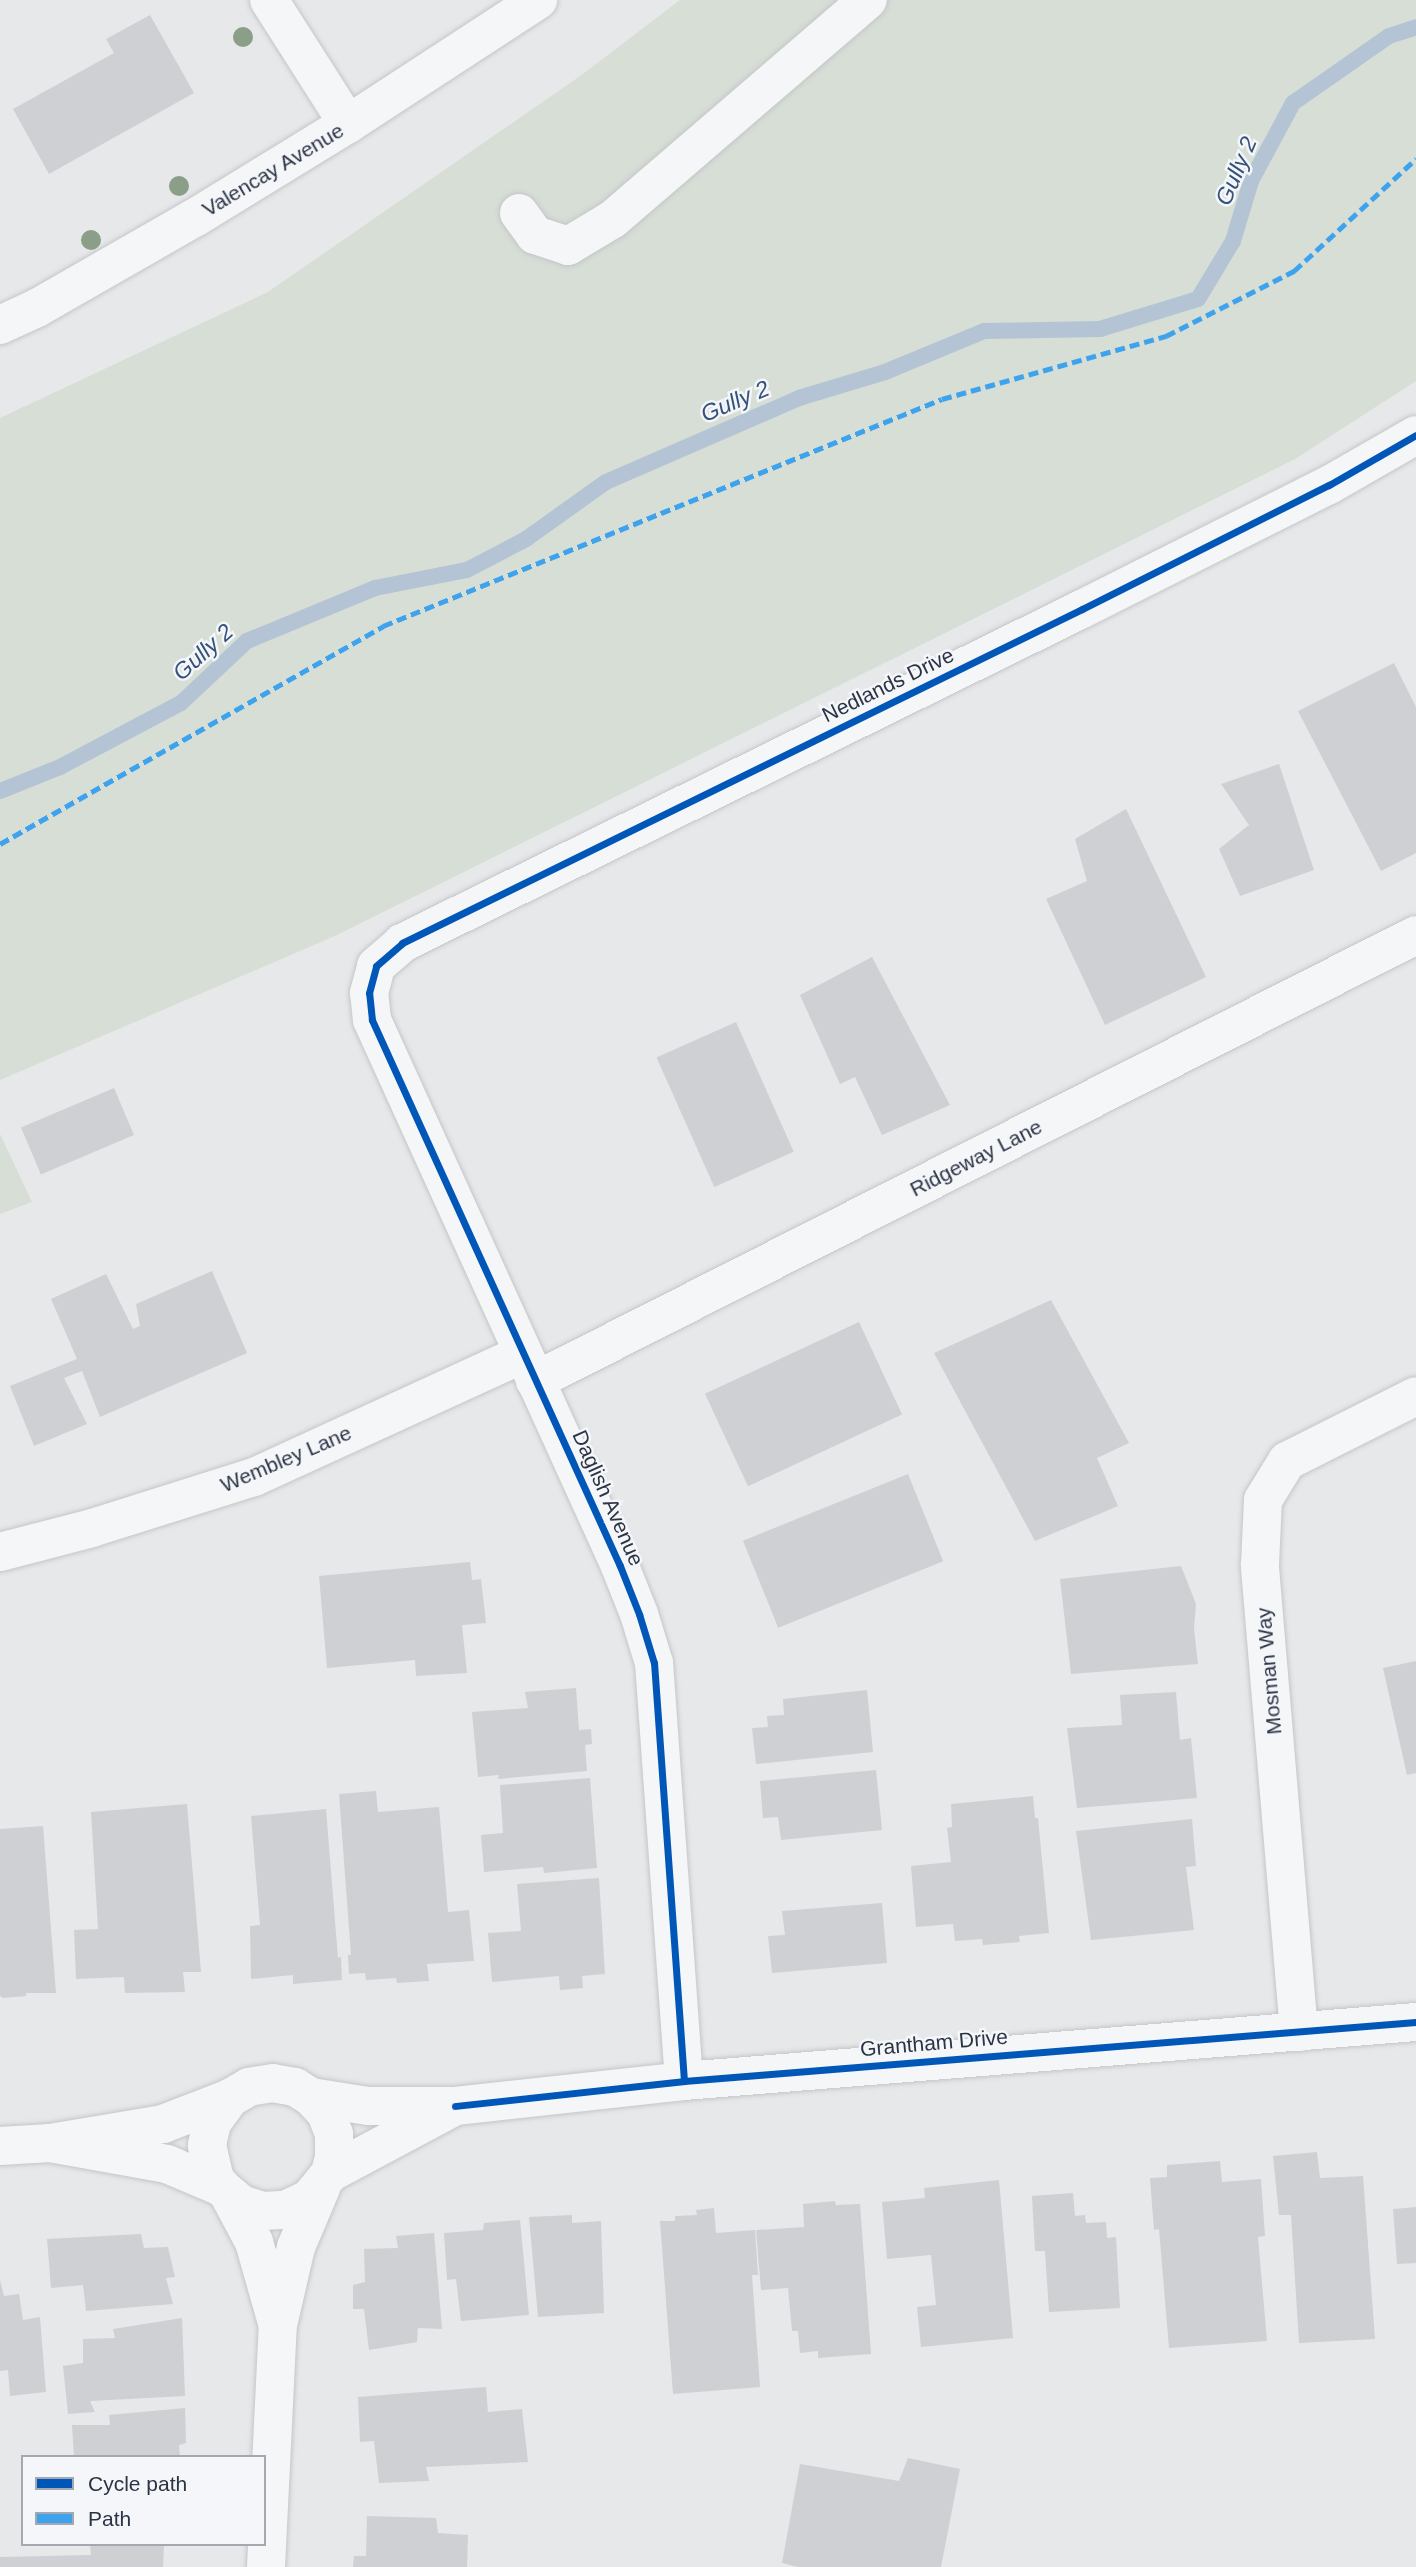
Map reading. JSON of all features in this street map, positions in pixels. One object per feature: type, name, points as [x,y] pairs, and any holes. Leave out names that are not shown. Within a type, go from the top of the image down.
[{"type":"street","points":[[269,0],[348,124]]},
{"type":"street","name":"Valencay Avenue","points":[[0,325],[37,308],[173,230],[348,124],[538,0]]},
{"type":"street","points":[[519,214],[535,235],[568,246],[613,219],[868,0]]},
{"type":"street","name":"Nedlands Drive","points":[[376,966],[402,943],[1181,560],[1329,485],[1416,435]]},
{"type":"street","name":"Ridgeway Lane","points":[[529,1367],[1416,935]]},
{"type":"street","name":"Daglish Avenue","points":[[376,966],[369,993],[372,1020],[620,1566],[654,1663],[684,2081]]},
{"type":"street","name":"Wembley Lane","points":[[0,1552],[92,1528],[254,1477],[529,1367]]},
{"type":"street","name":"Mosman Way","points":[[1299,2032],[1260,1565],[1263,1500],[1287,1461],[1416,1396]]},
{"type":"street","name":"Grantham Drive","points":[[0,2146],[50,2143],[163,2124],[230,2098],[249,2087],[273,2083],[295,2088],[311,2096],[368,2106],[455,2106],[684,2081],[1416,2022]]},
{"type":"street","points":[[267,2567],[278,2325],[294,2253],[334,2157],[334,2134],[326,2113],[311,2096]]},
{"type":"street","points":[[230,2098],[212,2123],[207,2145],[215,2179],[226,2192],[254,2242],[278,2325]]},
{"type":"street","name":"Grantham Drive","points":[[50,2143],[167,2164],[262,2211],[285,2210],[309,2199],[325,2181],[455,2106]]},
{"type":"shaded area","points":[[680,0],[1416,0],[1416,381],[1295,459],[337,935],[0,1080],[0,418],[268,292],[583,74]]},
{"type":"shaded area","points":[[0,1134],[32,1202],[0,1214]]},
{"type":"building","points":[[150,15],[194,93],[49,174],[13,109],[114,53],[106,39]]},
{"type":"building","points":[[1394,663],[1416,707],[1416,853],[1381,871],[1298,711]]},
{"type":"building","points":[[1279,764],[1314,870],[1240,896],[1219,849],[1249,825],[1221,784]]},
{"type":"building","points":[[1126,809],[1206,977],[1105,1025],[1046,899],[1087,881],[1075,839]]},
{"type":"building","points":[[872,957],[950,1105],[882,1135],[855,1077],[840,1084],[800,995]]},
{"type":"building","points":[[736,1022],[794,1152],[714,1187],[657,1057]]},
{"type":"building","points":[[114,1088],[134,1135],[41,1174],[21,1127]]},
{"type":"building","points":[[212,1271],[247,1353],[100,1417],[82,1371],[64,1378],[87,1424],[34,1446],[10,1386],[77,1359],[51,1299],[106,1274],[133,1329],[140,1326],[136,1304]]},
{"type":"building","points":[[1051,1300],[1129,1443],[1097,1458],[1118,1506],[1035,1541],[934,1353]]},
{"type":"building","points":[[859,1322],[902,1414],[748,1486],[705,1394]]},
{"type":"building","points":[[908,1474],[943,1561],[778,1628],[743,1541]]},
{"type":"building","points":[[470,1562],[472,1580],[481,1579],[486,1623],[462,1625],[467,1673],[416,1676],[415,1660],[327,1668],[319,1576]]},
{"type":"building","points":[[1181,1566],[1196,1604],[1194,1629],[1198,1664],[1071,1674],[1060,1579]]},
{"type":"building","points":[[1416,1661],[1416,1773],[1407,1775],[1383,1668]]},
{"type":"building","points":[[576,1688],[579,1730],[591,1729],[592,1744],[585,1745],[587,1771],[498,1779],[499,1775],[478,1777],[472,1712],[528,1708],[525,1692]]},
{"type":"building","points":[[867,1690],[873,1752],[756,1764],[752,1728],[768,1727],[767,1716],[784,1715],[783,1699]]},
{"type":"building","points":[[1176,1692],[1180,1740],[1191,1738],[1197,1798],[1077,1808],[1067,1728],[1122,1725],[1120,1695]]},
{"type":"building","points":[[876,1770],[882,1830],[781,1840],[778,1817],[763,1818],[760,1781]]},
{"type":"building","points":[[590,1778],[597,1868],[544,1873],[543,1867],[484,1872],[481,1835],[503,1833],[500,1785]]},
{"type":"building","points":[[376,1791],[378,1812],[439,1807],[448,1912],[469,1910],[474,1961],[427,1964],[429,1981],[397,1983],[396,1978],[366,1980],[365,1973],[349,1974],[348,1955],[351,1955],[339,1794]]},
{"type":"building","points":[[1033,1796],[1035,1818],[1038,1818],[1049,1933],[1019,1936],[1020,1942],[983,1945],[982,1939],[955,1941],[953,1924],[916,1927],[911,1866],[951,1862],[947,1828],[952,1827],[951,1804]]},
{"type":"building","points":[[187,1804],[201,1972],[183,1972],[185,1992],[125,1993],[124,1977],[76,1979],[74,1930],[98,1929],[91,1812]]},
{"type":"building","points":[[326,1809],[342,1980],[293,1984],[293,1975],[251,1979],[250,1926],[260,1925],[251,1816]]},
{"type":"building","points":[[1192,1819],[1196,1866],[1186,1867],[1194,1930],[1091,1940],[1076,1831]]},
{"type":"building","points":[[43,1826],[56,1993],[26,1993],[26,1996],[3,1998],[0,1996],[0,1829]]},
{"type":"building","points":[[599,1878],[605,1974],[582,1976],[583,1988],[560,1990],[559,1976],[492,1982],[488,1933],[521,1931],[517,1884]]},
{"type":"building","points":[[882,1903],[887,1963],[772,1973],[768,1936],[785,1935],[782,1911]]},
{"type":"building","points":[[1317,2152],[1320,2178],[1363,2176],[1375,2339],[1299,2343],[1291,2215],[1279,2215],[1273,2156]]},
{"type":"building","points":[[1220,2161],[1222,2182],[1261,2179],[1265,2236],[1258,2237],[1267,2341],[1169,2348],[1159,2229],[1154,2230],[1150,2178],[1167,2177],[1167,2165]]},
{"type":"building","points":[[999,2180],[1013,2338],[921,2347],[917,2307],[936,2305],[931,2255],[887,2259],[882,2202],[925,2198],[924,2188]]},
{"type":"building","points":[[1073,2193],[1075,2216],[1085,2215],[1086,2223],[1106,2222],[1107,2238],[1116,2237],[1120,2308],[1049,2312],[1045,2251],[1035,2251],[1032,2196]]},
{"type":"building","points":[[835,2201],[836,2205],[860,2204],[871,2354],[818,2358],[818,2351],[800,2353],[798,2331],[792,2331],[788,2288],[761,2290],[756,2230],[804,2227],[803,2204]]},
{"type":"building","points":[[1416,2207],[1416,2263],[1397,2264],[1393,2209]]},
{"type":"building","points":[[714,2208],[716,2233],[755,2230],[758,2275],[752,2275],[760,2387],[673,2394],[660,2221],[675,2221],[675,2216],[697,2215],[696,2210]]},
{"type":"building","points":[[572,2215],[572,2223],[601,2221],[604,2313],[538,2317],[529,2217]]},
{"type":"building","points":[[520,2220],[529,2315],[461,2321],[456,2279],[447,2280],[444,2233],[483,2230],[484,2223]]},
{"type":"building","points":[[434,2233],[442,2329],[418,2328],[417,2342],[369,2350],[364,2309],[353,2309],[353,2285],[365,2282],[364,2249],[398,2248],[396,2236]]},
{"type":"building","points":[[141,2234],[144,2248],[168,2247],[175,2277],[166,2278],[173,2304],[86,2311],[83,2285],[51,2288],[47,2239]]},
{"type":"building","points":[[0,2280],[4,2296],[19,2294],[23,2320],[40,2317],[46,2392],[10,2396],[8,2370],[0,2371]]},
{"type":"building","points":[[182,2318],[185,2396],[90,2401],[95,2412],[68,2414],[63,2366],[83,2363],[83,2339],[115,2338],[113,2329]]},
{"type":"building","points":[[486,2387],[488,2412],[522,2409],[528,2462],[426,2467],[429,2481],[379,2483],[374,2441],[360,2442],[358,2397]]},
{"type":"building","points":[[185,2408],[186,2443],[179,2445],[180,2455],[74,2455],[72,2425],[110,2425],[109,2415]]},
{"type":"building","points":[[908,2458],[960,2469],[941,2567],[798,2567],[782,2563],[800,2464],[899,2481]]},
{"type":"building","points":[[367,2516],[436,2518],[438,2533],[468,2535],[467,2567],[353,2567],[354,2556],[366,2556]]},
{"type":"building","points":[[90,2546],[164,2546],[163,2567],[0,2567],[0,2557],[91,2555]]},
{"type":"waterway","name":"Gully 2","points":[[0,791],[60,767],[181,703],[247,641],[375,588],[467,570],[526,539],[606,482],[799,398],[885,372],[984,331],[1100,329],[1198,299],[1233,241],[1251,181],[1293,103],[1389,36],[1416,27]]},
{"type":"marked path","points":[[0,844],[383,626],[942,399],[1166,336],[1294,271],[1416,159]]},
{"type":"cycle path","points":[[684,2081],[654,1663],[620,1566],[372,1020],[369,993],[376,966],[402,943],[1082,609],[1329,485],[1416,435]]},
{"type":"cycle path","points":[[455,2106],[684,2081],[1416,2022]]}]
